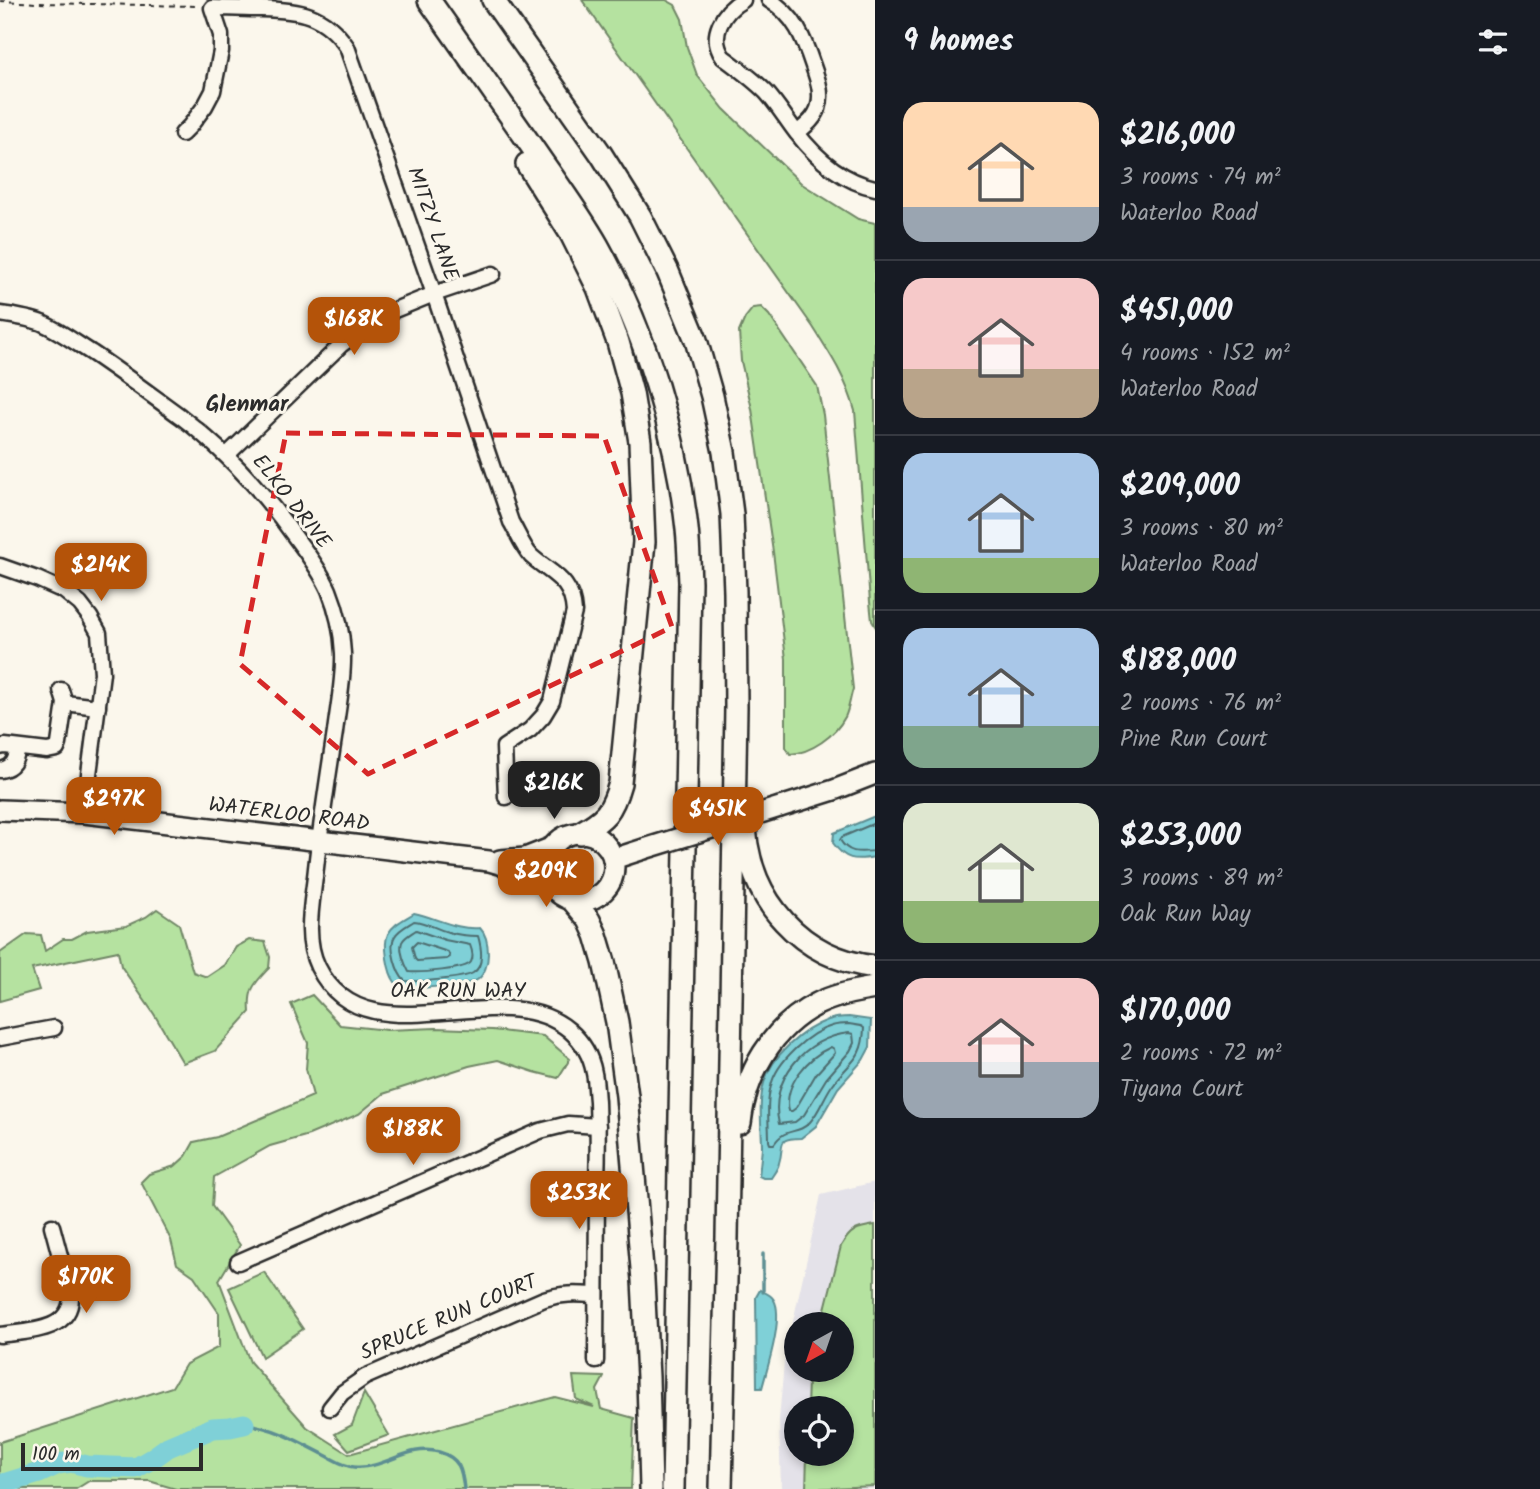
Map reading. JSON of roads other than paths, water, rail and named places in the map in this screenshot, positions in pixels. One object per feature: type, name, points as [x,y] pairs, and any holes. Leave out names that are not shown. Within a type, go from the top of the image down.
[{"type":"highway","points":[[422,0],[468,78],[571,234],[598,288],[618,342],[632,393],[640,442],[644,542],[620,783],[615,801],[608,812],[599,822],[580,833]]},
{"type":"highway","points":[[429,0],[560,187],[597,245],[626,301],[650,365],[678,468],[687,531],[690,582],[673,1489]]},
{"type":"highway","points":[[493,0],[601,154],[640,216],[668,272],[696,340],[724,452],[732,514],[736,708],[721,1489]]},
{"type":"highway","points":[[736,708],[746,844],[759,885],[788,926],[810,944],[832,955],[875,967]]},
{"type":"highway","points":[[573,901],[589,920],[596,935],[619,1034],[643,1280],[650,1489]]},
{"type":"highway","points":[[727,1237],[741,1107],[758,1064],[771,1043],[800,1014],[838,996],[875,988]]},
{"type":"main road","points":[[614,859],[834,790],[875,774]]},
{"type":"main road","name":"WATERLOO ROAD","points":[[0,810],[84,813],[489,861],[520,870],[551,885]]},
{"type":"main road","points":[[580,833],[601,840],[614,859],[615,866],[613,878],[605,891],[593,899],[573,901],[561,895],[551,885],[545,865],[556,844],[568,835],[580,833]]},
{"type":"main road","name":"WATERLOO ROAD","points":[[489,861],[525,858],[553,847]]},
{"type":"street","points":[[743,0],[731,8],[720,25],[717,44],[723,57],[765,91],[815,154],[849,180],[875,188]]},
{"type":"street","points":[[769,0],[779,6],[796,24],[804,39],[819,85],[818,110],[811,121],[797,133]]},
{"type":"street","name":"MITZY LANE","points":[[182,134],[214,91],[221,35],[212,8],[303,12],[327,24],[347,47],[511,522],[530,554],[558,576],[573,598],[574,612],[552,701],[530,730],[504,747],[506,797]]},
{"type":"street","points":[[227,455],[358,331],[392,311],[434,293],[493,274]]},
{"type":"street","name":"ELKO DRIVE","points":[[0,314],[41,323],[72,340],[199,430],[227,455],[290,529],[315,564],[336,608],[344,656],[319,841]]},
{"type":"street","points":[[0,566],[64,591],[80,604],[99,633],[102,673],[84,813]]},
{"type":"street","points":[[0,747],[47,751],[57,749],[63,696],[98,707]]},
{"type":"street","points":[[0,770],[12,765],[16,760],[18,748]]},
{"type":"street","name":"OAK RUN WAY","points":[[319,841],[310,928],[311,948],[318,967],[329,984],[344,998],[360,1008],[398,1014],[518,1009],[539,1013],[569,1030],[590,1058],[595,1076],[598,1126],[596,1361]]},
{"type":"street","points":[[0,1038],[54,1028]]},
{"type":"street","points":[[238,1262],[540,1131],[568,1124],[598,1126]]},
{"type":"street","points":[[0,1335],[49,1327],[57,1324],[69,1312],[71,1297],[52,1226]]},
{"type":"street","name":"SPRUCE RUN COURT","points":[[330,1408],[351,1385],[365,1377],[544,1299],[559,1294],[596,1295]]},
{"type":"water","points":[[875,816],[875,857],[851,858],[833,843],[834,833]]},
{"type":"water","points":[[414,913],[455,925],[480,928],[486,937],[488,954],[486,968],[480,978],[463,984],[404,989],[395,982],[387,958],[388,934],[393,927]]},
{"type":"water","points":[[849,1017],[871,1020],[870,1047],[863,1060],[838,1088],[816,1126],[801,1138],[784,1141],[781,1157],[771,1178],[759,1176],[762,1148],[761,1099],[764,1083],[773,1063],[789,1045],[808,1030],[828,1020]]},
{"type":"water","points":[[760,1290],[774,1300],[777,1318],[774,1343],[762,1388],[757,1388],[756,1297]]},
{"type":"waterway","points":[[763,1254],[763,1292]]},
{"type":"waterway","points":[[244,1424],[275,1431],[354,1467],[376,1465],[417,1451],[439,1452],[456,1461],[464,1489]]},
{"type":"waterway","points":[[0,1485],[58,1464],[71,1462],[87,1466],[136,1468],[168,1447],[213,1428],[244,1424]]},
{"type":"district","name":"Glenmar","points":[[247,405]]}]
